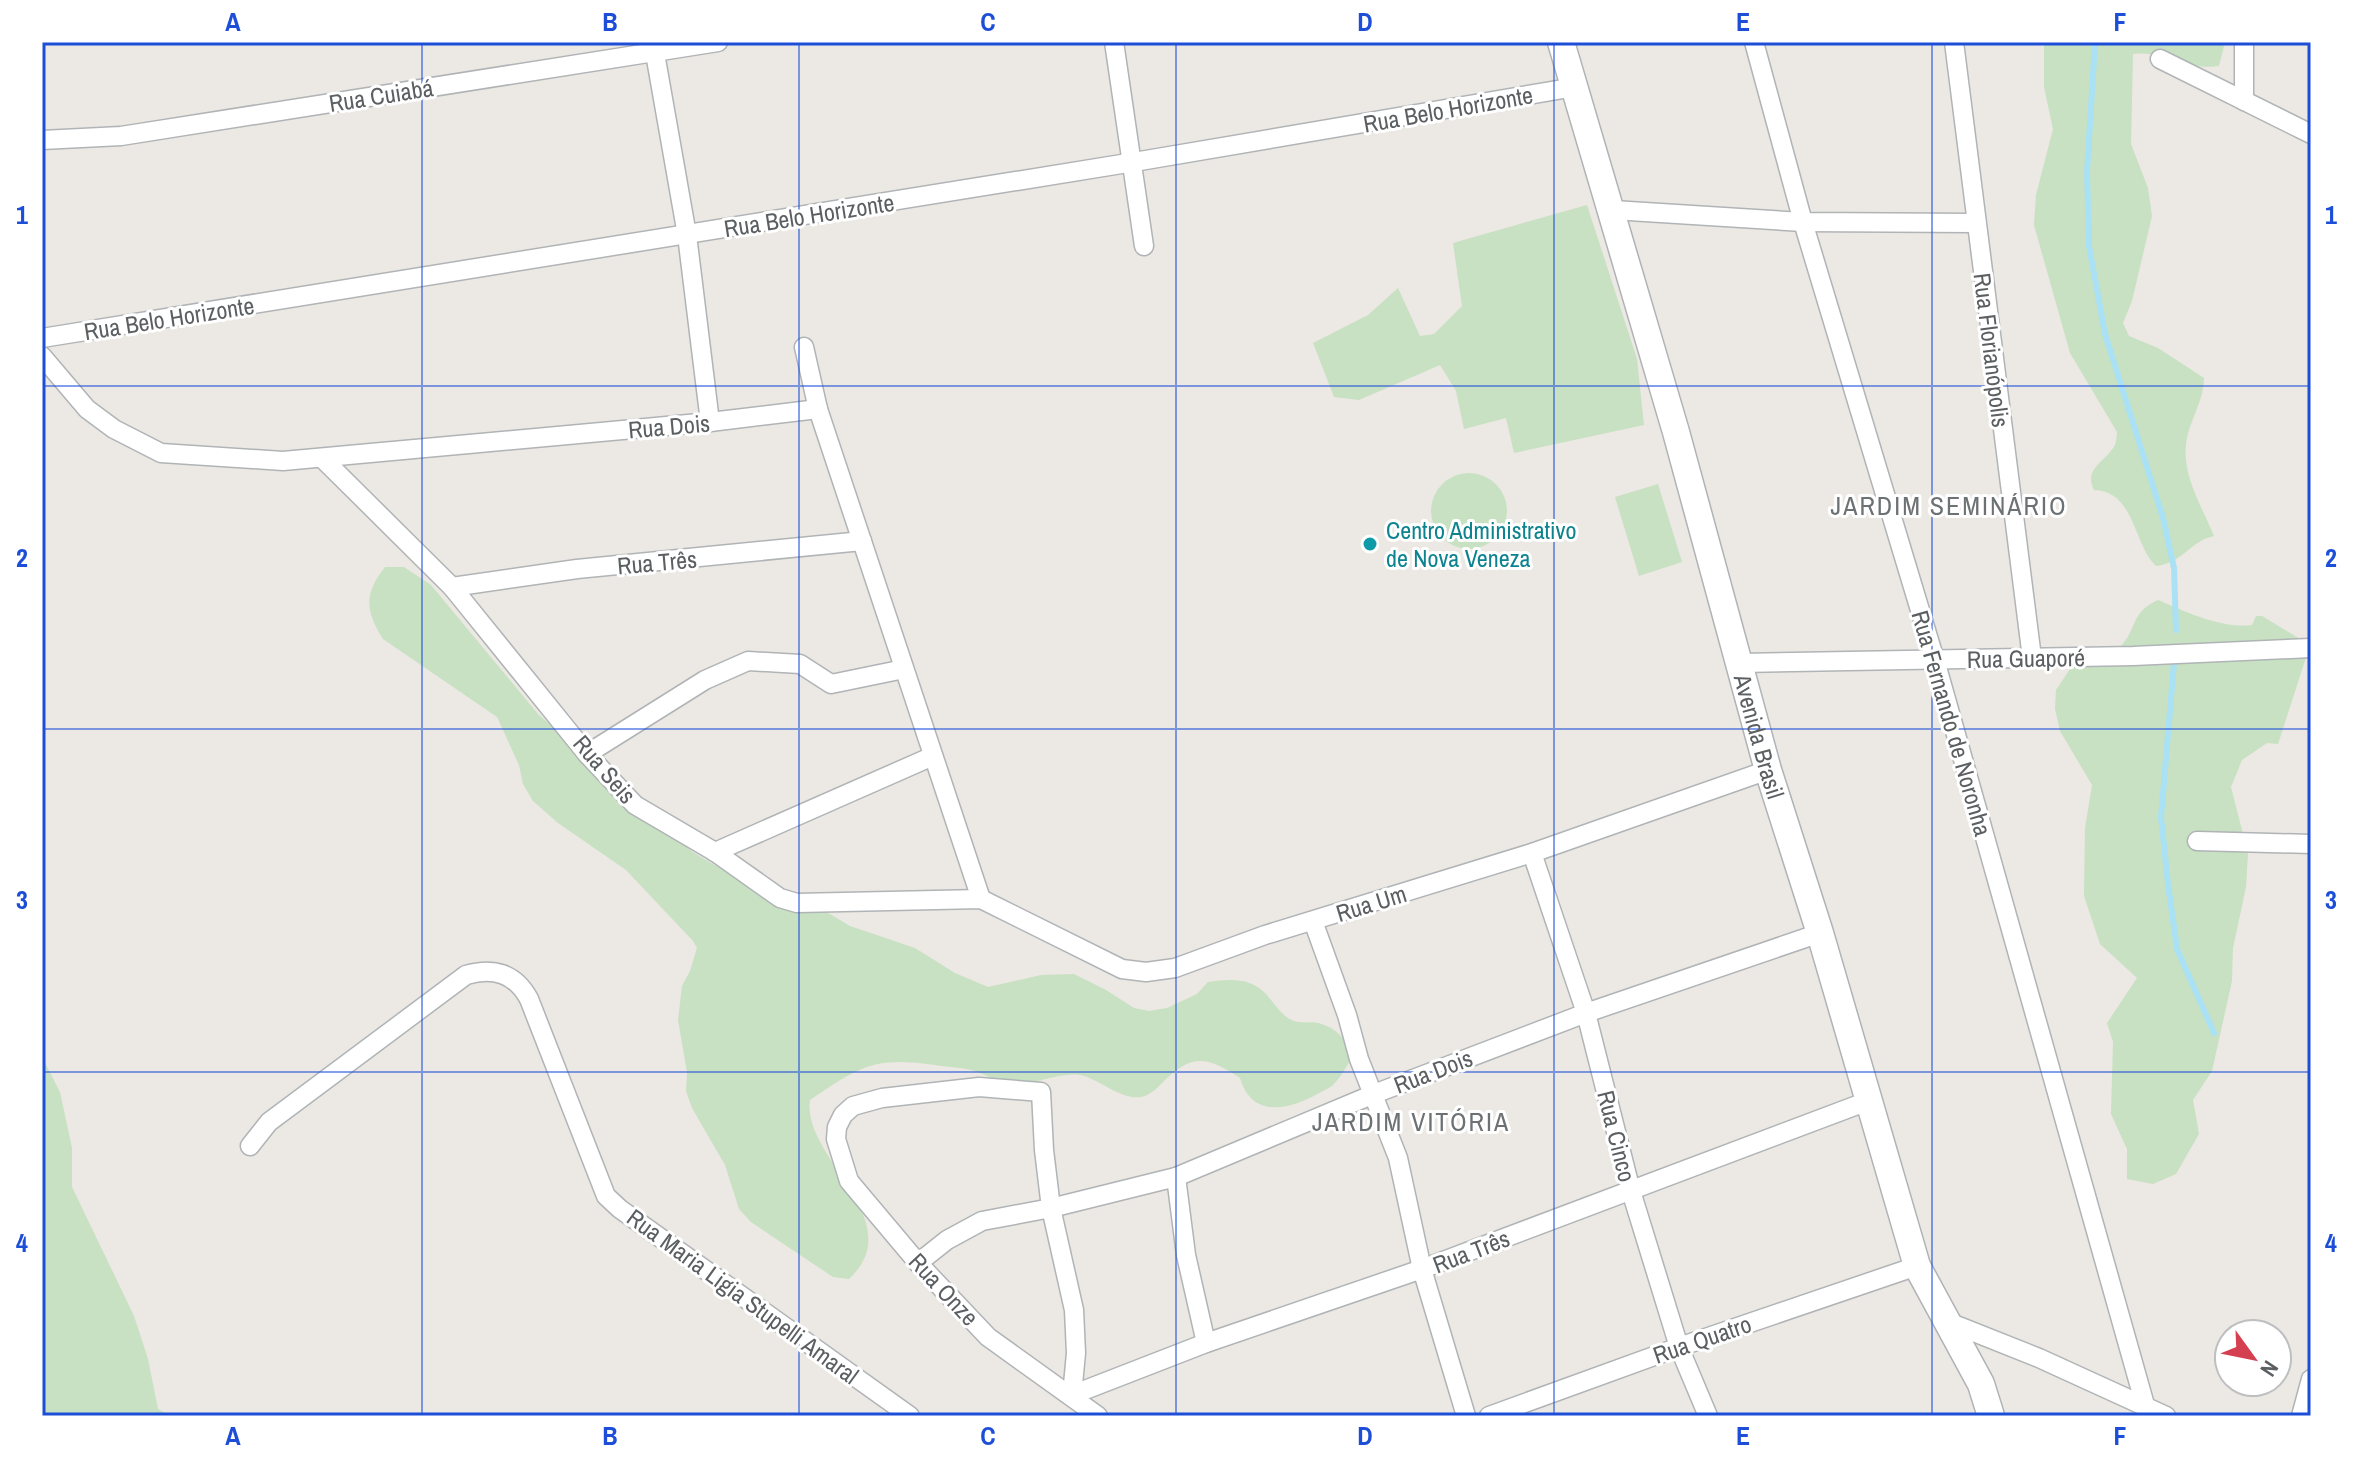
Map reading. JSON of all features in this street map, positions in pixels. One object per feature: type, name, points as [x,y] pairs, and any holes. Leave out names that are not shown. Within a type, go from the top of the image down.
[{"type":"street","name":"Rua Cuiabá","points":[[42,140],[121,136],[654,47],[718,42]]},
{"type":"street","points":[[1114,42],[1144,246]]},
{"type":"street","name":"Avenida Brasil","points":[[1561,42],[1613,210],[1741,663],[1768,770],[1820,933],[1917,1266],[1981,1384],[1991,1416]]},
{"type":"street","name":"Rua Fernando de Noronha","points":[[1754,42],[1803,222],[1935,660],[2145,1405]]},
{"type":"street","name":"Rua Florianópolis","points":[[1954,42],[2032,658]]},
{"type":"street","points":[[2244,42],[2244,101]]},
{"type":"street","points":[[654,47],[687,235],[710,422]]},
{"type":"street","points":[[2160,59],[2311,134]]},
{"type":"street","name":"Rua Belo Horizonte","points":[[42,338],[1134,162],[1575,87]]},
{"type":"street","points":[[1613,210],[1803,222],[1975,223]]},
{"type":"street","points":[[804,347],[818,409],[981,899]]},
{"type":"street","name":"Rua Dois","points":[[42,356],[87,409],[114,429],[161,453],[283,461],[710,422],[818,409]]},
{"type":"street","name":"Rua Seis","points":[[322,458],[452,587],[587,754],[635,805],[715,852],[780,898],[797,903],[981,899]]},
{"type":"street","name":"Rua Três","points":[[452,587],[577,569],[862,541]]},
{"type":"street","name":"Rua Guaporé","points":[[1741,663],[2032,658],[2311,648]]},
{"type":"street","points":[[587,754],[705,680],[748,661],[800,664],[831,684],[904,669]]},
{"type":"street","points":[[715,852],[933,756]]},
{"type":"street","name":"Rua Um","points":[[981,899],[1122,969],[1146,972],[1175,968],[1265,935],[1532,853],[1768,770]]},
{"type":"street","points":[[2197,841],[2311,844]]},
{"type":"street","name":"Rua Cinco","points":[[1532,853],[1586,1013],[1631,1191],[1679,1347],[1708,1416]]},
{"type":"street","points":[[1313,921],[1347,1015],[1359,1059],[1398,1158],[1422,1269],[1466,1416]]},
{"type":"street","name":"Rua Dois","points":[[918,1263],[947,1240],[982,1221],[1051,1208],[1176,1177],[1374,1094],[1586,1013],[1820,933]]},
{"type":"street","name":"Rua Maria Ligia Stupelli Amaral","points":[[250,1146],[269,1122],[466,975],[481,970],[508,976],[517,981],[529,999],[606,1196],[910,1416]]},
{"type":"street","name":"Rua Onze","points":[[1051,1208],[1041,1092],[979,1087],[882,1098],[853,1106],[843,1115],[837,1127],[836,1139],[849,1181],[918,1263],[988,1337],[1098,1416]]},
{"type":"street","name":"Rua Três","points":[[1072,1395],[1206,1343],[1422,1269],[1868,1101]]},
{"type":"street","points":[[1176,1177],[1186,1255],[1206,1343]]},
{"type":"street","points":[[1051,1208],[1074,1310],[1076,1353],[1072,1395]]},
{"type":"street","name":"Rua Quatro","points":[[1489,1416],[1917,1266]]},
{"type":"street","points":[[1946,1321],[2166,1416]]},
{"type":"street","points":[[2301,1416],[2311,1379]]},
{"type":"green space","points":[[2044,42],[2225,42],[2219,66],[2196,66],[2156,55],[2133,54],[2131,144],[2148,188],[2152,216],[2132,301],[2123,323],[2129,336],[2158,348],[2204,378],[2187,437],[2186,456],[2194,492],[2214,536],[2165,564],[2156,566],[2148,556],[2132,520],[2118,499],[2094,490],[2091,482],[2093,471],[2115,445],[2117,432],[2070,353],[2034,225],[2036,195],[2053,129],[2044,87]]},
{"type":"green space","points":[[1587,205],[1637,359],[1644,425],[1514,453],[1506,418],[1464,429],[1456,391],[1440,365],[1359,400],[1334,397],[1313,343],[1368,315],[1398,288],[1420,336],[1434,334],[1462,306],[1453,243]]},
{"type":"green space","points":[[1469,473],[1483,476],[1496,484],[1504,497],[1507,511],[1504,525],[1496,538],[1483,546],[1469,549],[1455,546],[1442,538],[1434,525],[1431,511],[1434,497],[1442,484],[1455,476]]},
{"type":"green space","points":[[1658,484],[1682,562],[1639,576],[1615,497]]},
{"type":"green space","points":[[385,567],[404,567],[431,585],[538,714],[568,741],[600,761],[629,785],[691,851],[733,876],[830,914],[850,926],[915,948],[955,973],[988,987],[1041,975],[1074,974],[1134,1008],[1149,1011],[1167,1008],[1197,994],[1208,982],[1246,982],[1260,988],[1292,1020],[1318,1023],[1335,1031],[1353,1056],[1329,1088],[1284,1107],[1262,1105],[1253,1100],[1240,1078],[1217,1065],[1199,1061],[1181,1067],[1155,1090],[1141,1097],[1126,1096],[1091,1078],[1076,1075],[1011,1084],[966,1069],[896,1062],[881,1063],[855,1072],[810,1100],[812,1122],[821,1144],[850,1189],[862,1212],[868,1234],[865,1257],[849,1279],[833,1277],[751,1222],[739,1209],[725,1165],[692,1108],[686,1091],[687,1072],[678,1020],[682,986],[697,948],[693,941],[626,870],[558,823],[533,801],[523,784],[519,765],[497,717],[383,639],[369,602],[373,586]]},
{"type":"green space","points":[[2158,600],[2204,618],[2240,626],[2252,625],[2256,616],[2262,616],[2310,645],[2278,744],[2267,743],[2242,760],[2231,787],[2248,854],[2246,887],[2233,948],[2232,981],[2212,1071],[2193,1100],[2199,1134],[2176,1174],[2153,1184],[2127,1179],[2127,1149],[2111,1114],[2113,1042],[2107,1023],[2137,978],[2100,944],[2084,896],[2085,828],[2092,785],[2060,731],[2055,709],[2056,690],[2072,666],[2114,652],[2129,635],[2142,610]]},
{"type":"green space","points":[[42,1057],[60,1092],[72,1148],[72,1187],[134,1316],[148,1359],[158,1409],[170,1416],[42,1416]]},
{"type":"waterway","points":[[2095,42],[2087,172],[2089,246],[2105,334],[2163,518],[2174,568],[2176,630]]},
{"type":"waterway","points":[[2174,663],[2161,817],[2168,884],[2177,949],[2214,1033]]},
{"type":"place","name":"Centro Administrativo de Nova Veneza","points":[[1370,544]]},
{"type":"district","name":"JARDIM SEMINÁRIO","points":[[1949,505]]},
{"type":"district","name":"JARDIM VITÓRIA","points":[[1411,1121]]}]
